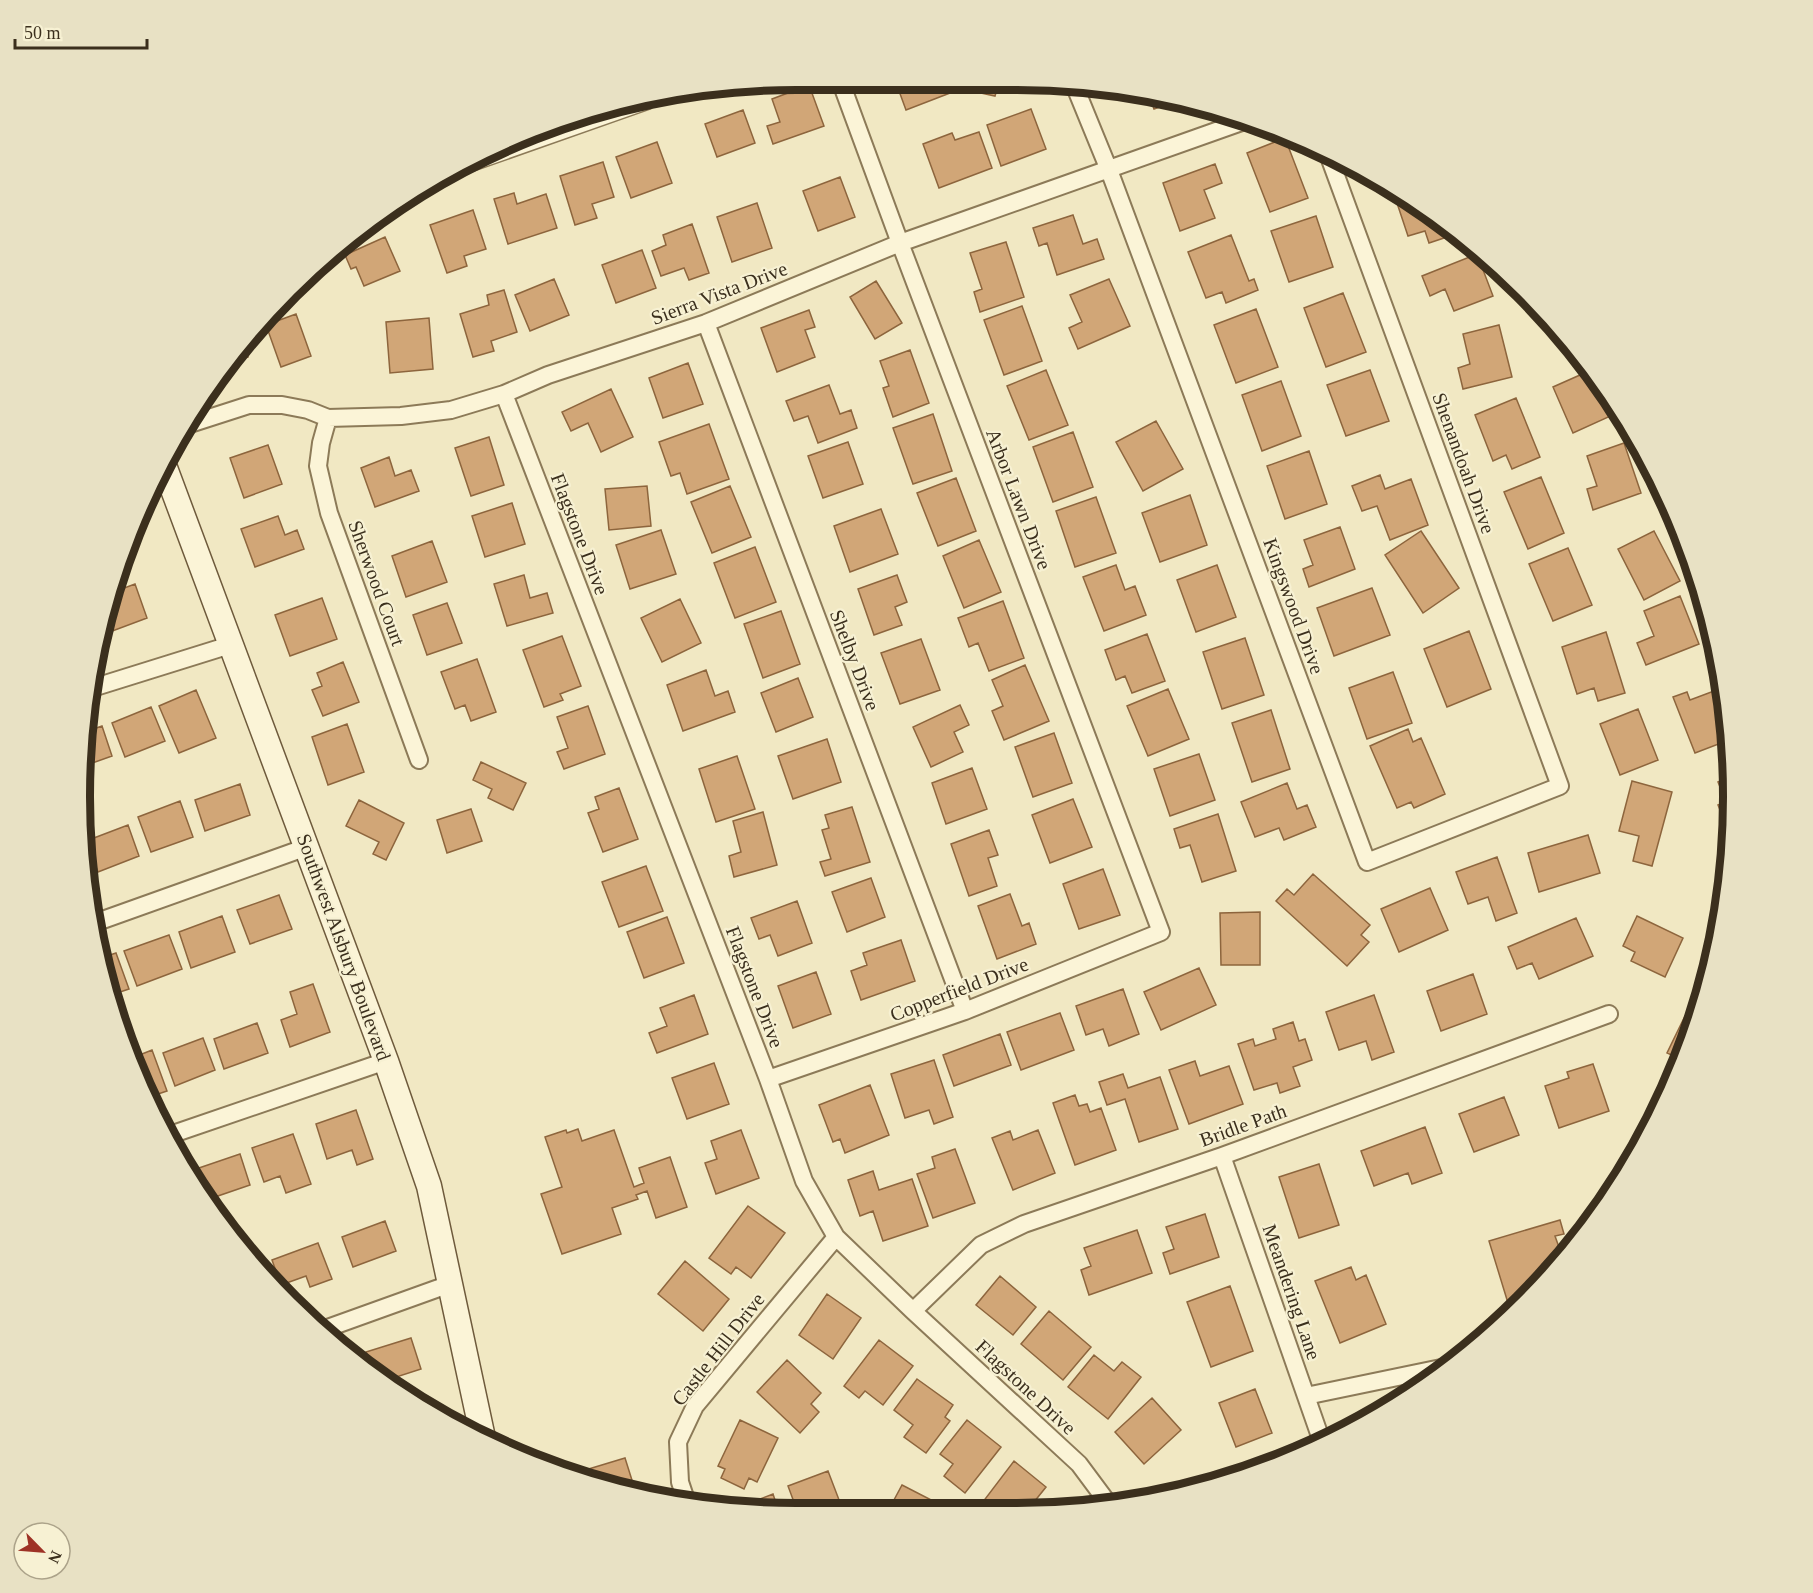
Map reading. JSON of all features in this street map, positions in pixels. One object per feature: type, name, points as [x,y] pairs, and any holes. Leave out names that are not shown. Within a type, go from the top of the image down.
[{"type":"main road","name":"Southwest Alsbury Boulevard","points":[[168,475],[386,1061],[429,1186],[481,1428]]},
{"type":"street","name":"Arbor Lawn Drive","points":[[844,90],[1161,932]]},
{"type":"street","points":[[1078,93],[1109,170]]},
{"type":"street","name":"Sierra Vista Drive","points":[[198,421],[249,405],[282,405],[308,410],[328,418],[401,416],[452,410],[504,394],[548,375],[706,323],[900,243],[1235,124]]},
{"type":"street","name":"Shenandoah Drive","points":[[1332,165],[1560,786]]},
{"type":"street","name":"Kingswood Drive","points":[[1109,170],[1367,862],[1560,786]]},
{"type":"street","name":"Shelby Drive","points":[[706,323],[965,1011]]},
{"type":"street","name":"Flagstone Drive","points":[[504,394],[768,1078],[804,1181],[836,1237],[1079,1464],[1104,1497]]},
{"type":"street","name":"Sherwood Court","points":[[328,418],[318,466],[329,513],[419,760]]},
{"type":"street","points":[[99,686],[230,645]]},
{"type":"street","points":[[102,920],[307,847]]},
{"type":"street","name":"Copperfield Drive","points":[[768,1078],[965,1011],[1161,932]]},
{"type":"street","name":"Bridle Path","points":[[913,1311],[981,1245],[1024,1224],[1222,1156],[1609,1014]]},
{"type":"street","points":[[176,1133],[386,1061]]},
{"type":"street","name":"Meandering Lane","points":[[1222,1156],[1319,1434]]},
{"type":"street","name":"Castle Hill Drive","points":[[684,1493],[680,1482],[678,1442],[695,1407],[836,1237]]},
{"type":"street","points":[[330,1327],[450,1284]]},
{"type":"street","points":[[1306,1396],[1428,1371]]},
{"type":"building","points":[[796,90],[811,90],[824,126],[773,144],[767,126],[780,122],[772,99]]},
{"type":"building","points":[[899,90],[949,90],[950,93],[906,110]]},
{"type":"building","points":[[977,90],[997,90],[995,96],[976,92]]},
{"type":"building","points":[[1152,104],[1163,106],[1154,109]]},
{"type":"building","points":[[1031,109],[1046,149],[1001,166],[987,125]]},
{"type":"building","points":[[743,110],[755,143],[717,157],[705,124]]},
{"type":"building","points":[[979,132],[992,168],[939,188],[923,144],[952,133],[955,140]]},
{"type":"building","points":[[1278,141],[1287,144],[1308,198],[1270,212],[1247,153]]},
{"type":"building","points":[[657,142],[672,183],[631,198],[616,157]]},
{"type":"building","points":[[603,162],[614,197],[592,204],[597,218],[575,225],[560,176]]},
{"type":"building","points":[[1215,164],[1222,183],[1204,190],[1215,218],[1180,231],[1163,183]]},
{"type":"building","points":[[840,177],[855,217],[818,231],[803,191]]},
{"type":"building","points":[[514,193],[517,204],[546,194],[557,228],[508,244],[494,199]]},
{"type":"building","points":[[1396,201],[1448,237],[1429,243],[1425,231],[1408,236]]},
{"type":"building","points":[[757,203],[772,248],[732,262],[717,217]]},
{"type":"building","points":[[473,210],[486,249],[464,256],[467,266],[447,273],[430,225]]},
{"type":"building","points":[[1073,215],[1083,244],[1097,239],[1104,259],[1057,275],[1047,243],[1039,246],[1033,228]]},
{"type":"building","points":[[1316,216],[1333,267],[1289,282],[1271,231]]},
{"type":"building","points":[[692,224],[709,273],[689,280],[684,268],[661,276],[652,251],[666,245],[663,235]]},
{"type":"building","points":[[1231,235],[1249,281],[1254,279],[1258,290],[1226,303],[1222,292],[1206,298],[1188,252]]},
{"type":"building","points":[[385,237],[400,271],[364,286],[356,267],[351,269],[345,255]]},
{"type":"building","points":[[1006,242],[1024,297],[980,312],[974,292],[982,289],[970,253]]},
{"type":"building","points":[[642,250],[656,288],[616,303],[602,265]]},
{"type":"building","points":[[1471,256],[1481,264],[1493,296],[1454,311],[1445,289],[1430,296],[1422,276]]},
{"type":"building","points":[[554,279],[569,315],[530,331],[515,295]]},
{"type":"building","points":[[1109,279],[1130,326],[1078,349],[1069,328],[1082,322],[1070,295]]},
{"type":"building","points":[[876,281],[902,323],[875,339],[850,297]]},
{"type":"building","points":[[504,290],[517,332],[491,341],[494,351],[473,357],[460,314],[489,305],[487,295]]},
{"type":"building","points":[[1343,293],[1366,352],[1326,367],[1304,308]]},
{"type":"building","points":[[1022,306],[1042,361],[1004,375],[984,320]]},
{"type":"building","points":[[1256,309],[1278,367],[1236,383],[1214,325]]},
{"type":"building","points":[[809,310],[815,327],[805,330],[815,357],[777,372],[761,328]]},
{"type":"building","points":[[296,314],[311,356],[281,367],[267,329],[273,322]]},
{"type":"building","points":[[429,318],[433,369],[390,373],[386,322]]},
{"type":"building","points":[[1499,325],[1512,377],[1463,389],[1458,368],[1470,364],[1463,334]]},
{"type":"building","points":[[910,350],[929,403],[893,417],[883,388],[889,386],[880,361]]},
{"type":"building","points":[[688,363],[703,404],[663,418],[649,378]]},
{"type":"building","points":[[1046,370],[1068,425],[1029,440],[1007,386]]},
{"type":"building","points":[[1370,370],[1389,421],[1346,436],[1327,385]]},
{"type":"building","points":[[1583,374],[1611,416],[1573,433],[1553,387]]},
{"type":"building","points":[[1281,381],[1301,436],[1262,451],[1242,395]]},
{"type":"building","points":[[829,385],[840,414],[851,410],[857,428],[818,443],[808,416],[794,421],[786,401]]},
{"type":"building","points":[[611,389],[633,437],[601,452],[588,423],[571,431],[562,412]]},
{"type":"building","points":[[1516,398],[1540,457],[1512,469],[1506,455],[1493,461],[1475,415]]},
{"type":"building","points":[[933,414],[952,471],[913,484],[893,428]]},
{"type":"building","points":[[1156,421],[1183,469],[1143,491],[1116,442]]},
{"type":"building","points":[[709,424],[729,479],[687,494],[680,473],[671,476],[659,442]]},
{"type":"building","points":[[1073,432],[1093,487],[1053,502],[1033,447]]},
{"type":"building","points":[[489,437],[504,485],[471,496],[455,448]]},
{"type":"building","points":[[848,442],[863,484],[823,498],[808,456]]},
{"type":"building","points":[[1624,443],[1641,493],[1593,510],[1587,489],[1597,486],[1587,456]]},
{"type":"building","points":[[268,445],[282,484],[244,498],[230,458]]},
{"type":"building","points":[[1309,451],[1327,504],[1285,519],[1267,466]]},
{"type":"building","points":[[389,457],[395,476],[411,470],[419,491],[375,507],[361,468]]},
{"type":"building","points":[[1380,475],[1385,489],[1411,479],[1428,525],[1390,540],[1377,506],[1362,511],[1352,486]]},
{"type":"building","points":[[1541,477],[1564,533],[1528,549],[1504,492]]},
{"type":"building","points":[[956,478],[976,531],[938,546],[917,493]]},
{"type":"building","points":[[647,486],[651,526],[609,530],[605,489]]},
{"type":"building","points":[[730,486],[751,537],[712,553],[691,502]]},
{"type":"building","points":[[1190,495],[1207,545],[1160,562],[1142,513]]},
{"type":"building","points":[[1096,497],[1116,553],[1075,567],[1056,511]]},
{"type":"building","points":[[512,503],[525,544],[485,557],[472,516]]},
{"type":"building","points":[[881,509],[898,554],[850,572],[834,526]]},
{"type":"building","points":[[278,516],[285,535],[297,530],[304,549],[255,567],[241,529]]},
{"type":"building","points":[[1340,527],[1355,569],[1309,587],[1303,569],[1313,565],[1304,540]]},
{"type":"building","points":[[661,530],[676,574],[630,589],[616,545]]},
{"type":"building","points":[[1421,531],[1459,588],[1423,613],[1385,555]]},
{"type":"building","points":[[1654,531],[1680,581],[1644,600],[1618,549]]},
{"type":"building","points":[[979,540],[1001,592],[964,608],[943,556]]},
{"type":"building","points":[[432,541],[447,582],[406,597],[392,556]]},
{"type":"building","points":[[755,547],[776,602],[735,618],[714,563]]},
{"type":"building","points":[[1568,548],[1592,605],[1553,621],[1529,564]]},
{"type":"building","points":[[1116,565],[1125,590],[1135,586],[1146,615],[1104,631],[1083,577]]},
{"type":"building","points":[[1217,565],[1236,617],[1196,632],[1177,580]]},
{"type":"building","points":[[524,575],[530,598],[547,593],[553,613],[507,626],[494,584]]},
{"type":"building","points":[[897,575],[907,602],[895,607],[902,625],[874,635],[858,589]]},
{"type":"building","points":[[135,584],[147,618],[110,632],[114,614],[121,589]]},
{"type":"building","points":[[1372,588],[1390,635],[1334,656],[1317,608]]},
{"type":"building","points":[[1680,596],[1699,644],[1646,665],[1637,643],[1654,636],[1644,611]]},
{"type":"building","points":[[322,598],[337,639],[290,656],[275,615]]},
{"type":"building","points":[[680,599],[701,643],[662,662],[641,618]]},
{"type":"building","points":[[1003,601],[1024,658],[989,671],[978,643],[969,647],[958,618]]},
{"type":"building","points":[[447,603],[462,643],[427,655],[413,615]]},
{"type":"building","points":[[781,611],[800,664],[763,678],[744,624]]},
{"type":"building","points":[[1469,631],[1491,689],[1447,707],[1424,649]]},
{"type":"building","points":[[1606,632],[1625,693],[1598,701],[1594,688],[1577,694],[1562,647]]},
{"type":"building","points":[[1147,634],[1165,681],[1132,693],[1125,676],[1116,680],[1105,650]]},
{"type":"building","points":[[562,636],[581,686],[560,694],[563,700],[544,707],[523,650]]},
{"type":"building","points":[[1245,638],[1264,695],[1222,709],[1203,652]]},
{"type":"building","points":[[921,639],[940,690],[900,704],[881,653]]},
{"type":"building","points":[[477,659],[496,712],[471,721],[465,705],[455,709],[441,672]]},
{"type":"building","points":[[343,662],[359,702],[323,716],[312,690],[322,686],[317,673]]},
{"type":"building","points":[[1025,665],[1049,721],[1004,740],[992,711],[1003,706],[992,680]]},
{"type":"building","points":[[706,670],[715,696],[728,691],[735,712],[683,731],[667,685]]},
{"type":"building","points":[[1393,672],[1412,723],[1367,739],[1349,688]]},
{"type":"building","points":[[798,678],[813,717],[776,732],[761,693]]},
{"type":"building","points":[[1168,689],[1189,739],[1148,756],[1127,706]]},
{"type":"building","points":[[196,690],[216,738],[179,753],[159,706]]},
{"type":"building","points":[[1714,691],[1717,704],[1720,743],[1695,753],[1673,697],[1687,692],[1690,700]]},
{"type":"building","points":[[960,705],[969,725],[954,732],[963,752],[931,767],[913,727]]},
{"type":"building","points":[[588,706],[605,754],[564,769],[557,752],[568,748],[557,717]]},
{"type":"building","points":[[151,707],[165,741],[125,757],[112,723]]},
{"type":"building","points":[[1638,709],[1658,760],[1620,775],[1600,724]]},
{"type":"building","points":[[1271,710],[1290,769],[1252,782],[1232,723]]},
{"type":"building","points":[[347,724],[364,772],[328,785],[312,737]]},
{"type":"building","points":[[102,726],[112,756],[91,763],[92,750],[94,729]]},
{"type":"building","points":[[1408,729],[1413,742],[1421,738],[1445,794],[1414,808],[1411,802],[1397,808],[1370,746]]},
{"type":"building","points":[[1054,733],[1072,783],[1033,797],[1015,747]]},
{"type":"building","points":[[827,739],[841,782],[793,799],[778,756]]},
{"type":"building","points":[[1199,754],[1215,800],[1170,816],[1154,769]]},
{"type":"building","points":[[737,756],[755,809],[716,822],[699,769]]},
{"type":"building","points":[[481,762],[526,783],[513,810],[488,798],[492,789],[473,780]]},
{"type":"building","points":[[972,768],[987,809],[946,824],[932,783]]},
{"type":"building","points":[[1722,780],[1723,794],[1718,782]]},
{"type":"building","points":[[1632,781],[1672,792],[1652,866],[1633,861],[1639,836],[1619,831]]},
{"type":"building","points":[[1287,783],[1297,809],[1307,805],[1316,827],[1284,840],[1279,828],[1255,837],[1241,802]]},
{"type":"building","points":[[240,784],[250,815],[205,831],[195,800]]},
{"type":"building","points":[[619,788],[638,839],[603,852],[588,813],[599,809],[595,797]]},
{"type":"building","points":[[1073,799],[1092,847],[1050,863],[1032,815]]},
{"type":"building","points":[[359,800],[404,823],[386,860],[373,854],[379,842],[346,826]]},
{"type":"building","points":[[180,801],[193,837],[151,852],[138,817]]},
{"type":"building","points":[[1723,803],[1722,815],[1718,805]]},
{"type":"building","points":[[852,807],[870,862],[825,876],[820,862],[831,859],[822,830],[829,828],[825,815]]},
{"type":"building","points":[[471,809],[482,841],[447,853],[437,820]]},
{"type":"building","points":[[763,812],[777,865],[734,877],[729,856],[741,852],[733,821]]},
{"type":"building","points":[[1218,814],[1236,871],[1202,882],[1190,845],[1180,848],[1174,829]]},
{"type":"building","points":[[128,825],[139,856],[98,872],[94,860],[92,839]]},
{"type":"building","points":[[989,830],[998,855],[988,858],[997,886],[969,896],[951,844]]},
{"type":"building","points":[[1588,835],[1600,873],[1539,892],[1528,853]]},
{"type":"building","points":[[1497,857],[1517,913],[1496,921],[1488,897],[1468,904],[1456,872]]},
{"type":"building","points":[[646,866],[663,911],[619,927],[602,882]]},
{"type":"building","points":[[1103,869],[1120,915],[1079,929],[1063,884]]},
{"type":"building","points":[[1313,874],[1370,925],[1361,935],[1369,942],[1347,966],[1276,901],[1287,889],[1294,895]]},
{"type":"building","points":[[871,878],[885,917],[847,932],[832,892]]},
{"type":"building","points":[[1430,888],[1448,930],[1399,952],[1381,909]]},
{"type":"building","points":[[1010,894],[1022,926],[1029,923],[1036,944],[997,959],[978,906]]},
{"type":"building","points":[[279,895],[292,929],[250,944],[237,910]]},
{"type":"building","points":[[797,901],[812,943],[778,956],[770,935],[759,939],[751,918]]},
{"type":"building","points":[[1260,912],[1260,965],[1221,965],[1220,913]]},
{"type":"building","points":[[222,916],[235,952],[191,968],[179,932]]},
{"type":"building","points":[[1637,916],[1683,938],[1665,977],[1631,961],[1635,952],[1623,946]]},
{"type":"building","points":[[667,917],[684,963],[644,978],[627,932]]},
{"type":"building","points":[[1576,918],[1593,956],[1539,979],[1532,963],[1517,969],[1508,947]]},
{"type":"building","points":[[169,935],[182,969],[137,986],[124,951]]},
{"type":"building","points":[[901,940],[915,981],[861,1000],[851,971],[867,965],[863,953]]},
{"type":"building","points":[[116,953],[129,989],[118,993],[109,955]]},
{"type":"building","points":[[1199,968],[1216,1005],[1161,1030],[1144,992]]},
{"type":"building","points":[[816,972],[831,1014],[793,1028],[778,986]]},
{"type":"building","points":[[1473,974],[1487,1014],[1441,1031],[1427,991]]},
{"type":"building","points":[[313,984],[330,1032],[290,1047],[281,1020],[297,1014],[290,992]]},
{"type":"building","points":[[1123,989],[1139,1034],[1109,1046],[1103,1029],[1086,1035],[1076,1006]]},
{"type":"building","points":[[694,995],[708,1034],[657,1053],[649,1033],[667,1026],[660,1008]]},
{"type":"building","points":[[1374,995],[1394,1052],[1372,1060],[1366,1041],[1339,1050],[1326,1012]]},
{"type":"building","points":[[1060,1013],[1074,1050],[1021,1070],[1007,1032]]},
{"type":"building","points":[[1685,1016],[1688,1018],[1686,1024],[1673,1056],[1667,1053]]},
{"type":"building","points":[[1293,1022],[1299,1041],[1305,1039],[1312,1060],[1293,1067],[1300,1086],[1280,1093],[1277,1083],[1254,1090],[1238,1044],[1253,1039],[1255,1046],[1276,1039],[1273,1029]]},
{"type":"building","points":[[257,1023],[268,1053],[224,1069],[214,1039]]},
{"type":"building","points":[[1000,1034],[1011,1065],[954,1086],[943,1055]]},
{"type":"building","points":[[203,1038],[215,1070],[175,1086],[163,1053]]},
{"type":"building","points":[[152,1050],[167,1091],[156,1095],[139,1055]]},
{"type":"building","points":[[934,1060],[953,1117],[934,1124],[929,1110],[905,1118],[891,1074]]},
{"type":"building","points":[[1195,1061],[1200,1076],[1229,1066],[1243,1104],[1189,1124],[1169,1070]]},
{"type":"building","points":[[714,1063],[729,1104],[687,1119],[672,1078]]},
{"type":"building","points":[[1593,1064],[1609,1111],[1559,1128],[1545,1086],[1569,1078],[1567,1072]]},
{"type":"building","points":[[1123,1074],[1128,1088],[1160,1077],[1178,1129],[1139,1142],[1125,1099],[1107,1105],[1099,1082]]},
{"type":"building","points":[[870,1085],[889,1135],[845,1153],[840,1139],[833,1142],[819,1105]]},
{"type":"building","points":[[1075,1095],[1079,1106],[1087,1104],[1090,1112],[1101,1108],[1116,1150],[1075,1165],[1053,1103]]},
{"type":"building","points":[[1504,1097],[1519,1135],[1474,1152],[1459,1114]]},
{"type":"building","points":[[356,1110],[373,1159],[357,1165],[352,1150],[327,1159],[316,1124]]},
{"type":"building","points":[[1425,1127],[1442,1173],[1412,1184],[1408,1173],[1374,1186],[1361,1151]]},
{"type":"building","points":[[578,1129],[582,1141],[614,1130],[634,1187],[644,1183],[639,1168],[670,1157],[687,1207],[656,1218],[647,1191],[636,1195],[638,1199],[612,1208],[621,1234],[562,1254],[541,1194],[562,1187],[545,1137],[566,1130],[567,1133]]},
{"type":"building","points":[[741,1130],[759,1178],[716,1194],[705,1163],[717,1159],[711,1141]]},
{"type":"building","points":[[1038,1130],[1055,1173],[1013,1190],[992,1138],[1010,1131],[1013,1140]]},
{"type":"building","points":[[293,1134],[311,1184],[286,1193],[280,1176],[264,1182],[252,1148]]},
{"type":"building","points":[[955,1149],[975,1203],[933,1218],[917,1174],[935,1168],[932,1157]]},
{"type":"building","points":[[240,1154],[250,1185],[215,1197],[197,1169]]},
{"type":"building","points":[[1319,1164],[1339,1225],[1299,1238],[1279,1177]]},
{"type":"building","points":[[873,1171],[879,1190],[912,1179],[928,1226],[883,1241],[873,1211],[860,1216],[848,1180]]},
{"type":"building","points":[[748,1206],[785,1233],[751,1278],[736,1267],[731,1274],[709,1258]]},
{"type":"building","points":[[1205,1214],[1219,1257],[1170,1274],[1163,1253],[1174,1249],[1166,1227]]},
{"type":"building","points":[[1560,1220],[1564,1234],[1555,1236],[1559,1248],[1508,1303],[1489,1241]]},
{"type":"building","points":[[385,1221],[396,1251],[353,1267],[342,1237]]},
{"type":"building","points":[[1137,1230],[1152,1273],[1089,1295],[1081,1270],[1091,1266],[1084,1248]]},
{"type":"building","points":[[318,1243],[332,1279],[310,1287],[306,1276],[285,1283],[278,1275],[272,1260]]},
{"type":"building","points":[[685,1261],[729,1299],[703,1331],[658,1294]]},
{"type":"building","points":[[1351,1267],[1356,1280],[1366,1275],[1386,1324],[1340,1343],[1315,1281]]},
{"type":"building","points":[[1000,1276],[1036,1307],[1013,1335],[976,1305]]},
{"type":"building","points":[[1230,1286],[1253,1351],[1211,1367],[1187,1302]]},
{"type":"building","points":[[827,1294],[861,1318],[833,1359],[799,1335]]},
{"type":"building","points":[[1049,1311],[1091,1347],[1063,1380],[1021,1344]]},
{"type":"building","points":[[411,1338],[421,1369],[395,1377],[368,1358],[366,1352]]},
{"type":"building","points":[[879,1340],[913,1366],[883,1405],[865,1391],[859,1398],[844,1386]]},
{"type":"building","points":[[1094,1355],[1114,1371],[1122,1362],[1141,1377],[1108,1419],[1068,1387]]},
{"type":"building","points":[[787,1360],[821,1393],[811,1404],[819,1412],[800,1433],[757,1392]]},
{"type":"building","points":[[917,1379],[953,1405],[945,1417],[950,1421],[926,1453],[904,1437],[913,1425],[894,1410]]},
{"type":"building","points":[[1255,1389],[1272,1433],[1236,1447],[1219,1403]]},
{"type":"building","points":[[1152,1398],[1181,1430],[1144,1464],[1115,1432]]},
{"type":"building","points":[[740,1420],[778,1438],[757,1482],[749,1478],[744,1489],[721,1478],[725,1469],[718,1466]]},
{"type":"building","points":[[967,1420],[1001,1447],[965,1493],[944,1476],[953,1464],[940,1454]]},
{"type":"building","points":[[625,1458],[633,1483],[614,1479],[584,1470]]},
{"type":"building","points":[[1014,1461],[1046,1487],[1034,1502],[982,1503]]},
{"type":"building","points":[[828,1471],[840,1503],[794,1503],[788,1486]]},
{"type":"building","points":[[902,1485],[937,1503],[892,1503]]},
{"type":"building","points":[[773,1494],[776,1502],[754,1501]]}]
